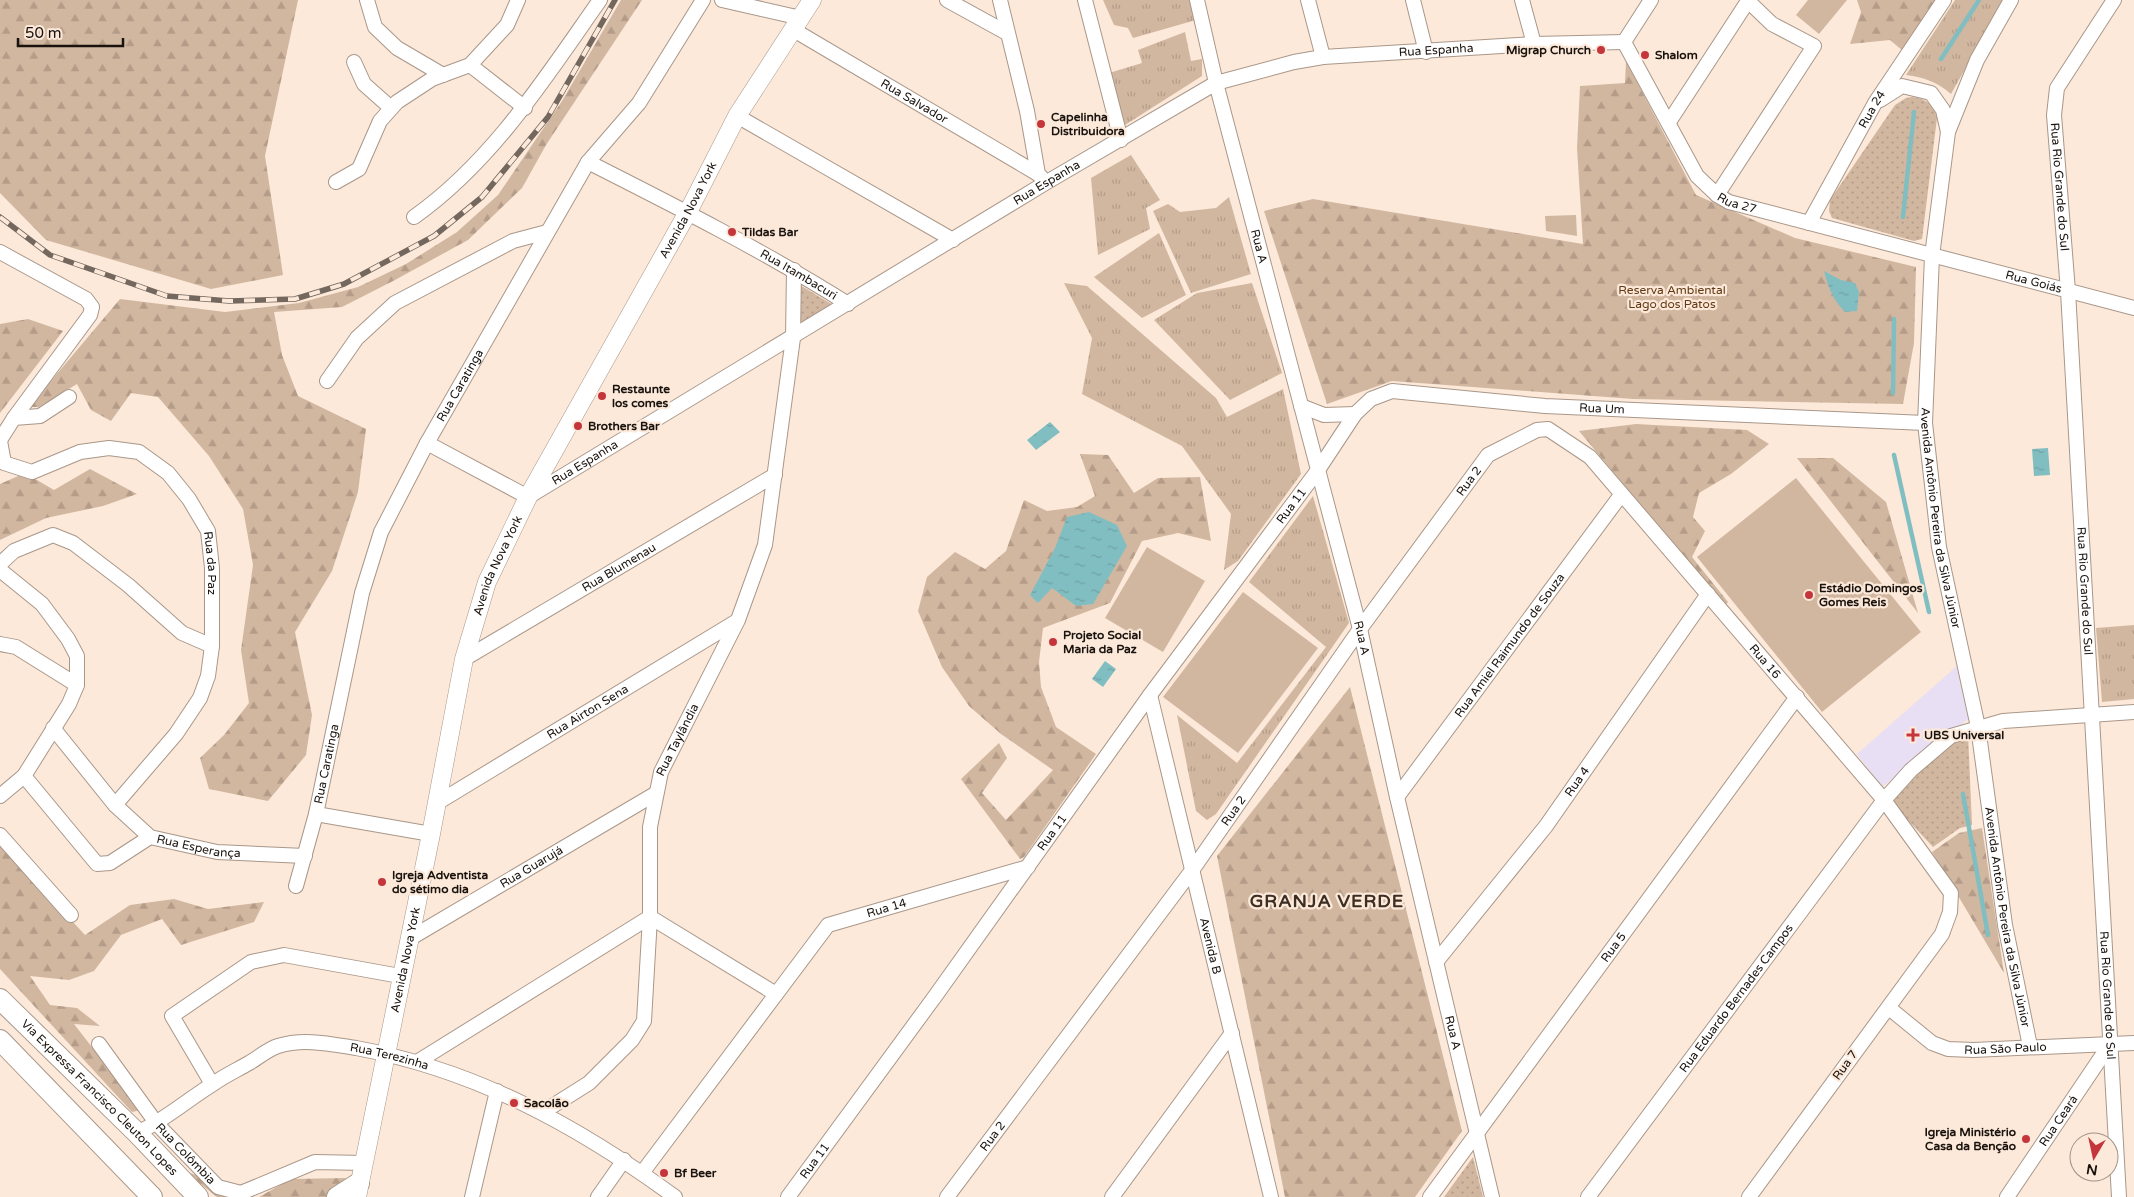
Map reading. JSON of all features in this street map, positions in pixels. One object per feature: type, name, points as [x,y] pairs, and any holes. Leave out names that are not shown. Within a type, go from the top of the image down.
[{"type":"highway","name":"Via Expressa Francisco Cleuton Lopes","points":[[0,999],[137,1133],[198,1197]]},
{"type":"highway","points":[[0,1040],[152,1197]]},
{"type":"highway","points":[[337,1197],[360,1181]]},
{"type":"main road","name":"Avenida Nova York","points":[[360,1181],[400,976],[431,834],[464,659],[487,582],[528,497],[688,212],[736,116],[812,0]]},
{"type":"street","points":[[368,0],[375,27],[397,48],[443,74]]},
{"type":"street","points":[[336,182],[359,169],[380,121],[397,102],[432,79],[470,65],[507,25],[518,0]]},
{"type":"street","points":[[414,217],[463,177],[524,108],[600,0]]},
{"type":"street","name":"Rua Caratinga","points":[[296,886],[316,814],[362,593],[381,532],[427,443],[588,162],[639,103],[703,0]]},
{"type":"street","name":"Rua Salvador","points":[[722,0],[796,24],[1042,178]]},
{"type":"street","points":[[947,0],[1007,33]]},
{"type":"street","points":[[1000,0],[1042,178]]},
{"type":"street","points":[[1085,0],[1121,140]]},
{"type":"street","name":"Rua A","points":[[1197,0],[1216,83],[1360,629],[1397,797],[1492,1197]]},
{"type":"street","points":[[1308,0],[1323,57]]},
{"type":"street","points":[[1413,0],[1426,52]]},
{"type":"street","points":[[1522,0],[1534,44]]},
{"type":"street","points":[[1624,42],[1651,0]]},
{"type":"street","name":"Rua 24","points":[[1809,223],[1876,103],[1944,0]]},
{"type":"street","name":"Avenida Antônio Pereira da Silva Júnior","points":[[2011,0],[1977,60],[1948,132],[1932,256],[1925,423],[1939,547],[1978,727],[2005,924],[2030,1046]]},
{"type":"street","name":"Rua Rio Grande do Sul","points":[[2114,0],[2058,88],[2054,115],[2068,291],[2120,1197]]},
{"type":"street","points":[[1669,122],[1748,1],[1772,24],[1814,46],[1717,195]]},
{"type":"street","name":"Rua Espanha","points":[[528,497],[953,240],[1042,178],[1121,140],[1216,83],[1294,62],[1323,57],[1534,44],[1624,42]]},
{"type":"street","name":"Rua 27","points":[[1624,42],[1697,176],[1717,195],[1729,202],[1932,256]]},
{"type":"street","points":[[354,62],[364,84],[391,108]]},
{"type":"street","points":[[470,65],[524,108]]},
{"type":"street","points":[[1876,103],[1902,86],[1931,93],[1943,110],[1948,132]]},
{"type":"street","points":[[736,116],[953,240]]},
{"type":"street","name":"Rua Itambacuri","points":[[588,162],[688,212],[794,270],[848,304]]},
{"type":"street","points":[[327,381],[358,338],[395,303],[513,241],[547,232]]},
{"type":"street","name":"Rua da Paz","points":[[0,252],[86,299],[92,307],[90,315],[0,440],[4,464],[32,472],[80,452],[109,448],[139,452],[168,473],[189,499],[208,530],[212,568],[212,646],[208,676],[200,698],[176,734],[115,805]]},
{"type":"street","name":"Rua Goiás","points":[[1932,256],[2134,308]]},
{"type":"street","name":"Rua Taylândia","points":[[543,1112],[589,1084],[632,1040],[644,1021],[650,917],[650,827],[655,794],[661,772],[738,620],[765,544],[793,338],[794,270]]},
{"type":"street","name":"Rua Um","points":[[1318,470],[1355,414],[1371,399],[1392,391],[1545,406],[1925,423]]},
{"type":"street","points":[[14,418],[40,416],[69,397]]},
{"type":"street","points":[[1301,406],[1324,415],[1355,414]]},
{"type":"street","points":[[1545,406],[1548,430]]},
{"type":"street","name":"Rua 2","points":[[947,1197],[1193,869],[1360,629],[1488,456],[1537,430],[1548,430]]},
{"type":"street","name":"Rua 16","points":[[1548,430],[1590,456],[1621,495],[1884,800],[1951,893],[1950,912],[1942,934]]},
{"type":"street","points":[[427,443],[528,497]]},
{"type":"street","name":"Rua 11","points":[[788,1197],[931,1003],[1150,695],[1318,470]]},
{"type":"street","name":"Rua Blumenau","points":[[464,659],[775,475]]},
{"type":"street","name":"Rua Amiel Raimundo de Souza","points":[[1397,797],[1621,495]]},
{"type":"street","points":[[0,564],[14,551],[53,535],[73,543],[128,585],[182,633],[212,646]]},
{"type":"street","points":[[0,570],[42,604],[68,639],[76,656],[77,685],[69,704],[24,776],[0,796]]},
{"type":"street","name":"Rua 4","points":[[1436,962],[1546,826],[1708,594]]},
{"type":"street","name":"Rua Airton Sena","points":[[437,803],[738,620]]},
{"type":"street","points":[[0,644],[16,647],[77,685]]},
{"type":"street","name":"Avenida B","points":[[1150,695],[1270,1196]]},
{"type":"street","name":"Rua 5","points":[[1430,1197],[1797,697]]},
{"type":"street","name":"Rua Eduardo Bernades Campos","points":[[1588,1197],[1884,800],[1911,770],[1950,736],[1978,727],[2002,721],[2092,713],[2134,712]]},
{"type":"street","name":"Rua Esperança","points":[[53,728],[115,805],[150,837],[217,852],[304,856]]},
{"type":"street","points":[[24,776],[97,864],[110,863],[150,837]]},
{"type":"street","name":"Rua Guarujá","points":[[408,939],[655,794]]},
{"type":"street","name":"Rua Caratinga","points":[[316,814],[431,834]]},
{"type":"street","points":[[0,834],[71,915]]},
{"type":"street","name":"Rua 14","points":[[642,1173],[828,925],[1028,867]]},
{"type":"street","points":[[417,1062],[650,917],[776,994]]},
{"type":"street","name":"Rua 7","points":[[1749,1197],[1942,934]]},
{"type":"street","points":[[212,1084],[172,1016],[251,962],[284,955],[400,976]]},
{"type":"street","name":"Rua São Paulo","points":[[1889,1008],[1932,1043],[1948,1048],[1973,1050],[2030,1046],[2134,1043]]},
{"type":"street","points":[[1112,1197],[1232,1033]]},
{"type":"street","name":"Rua Terezinha","points":[[137,1133],[157,1124],[212,1084],[278,1046],[314,1041],[385,1053],[417,1062],[497,1091],[543,1112],[624,1160],[675,1197]]},
{"type":"street","name":"Rua Colômbia","points":[[99,1044],[157,1124],[218,1187],[241,1193],[315,1162],[360,1181]]},
{"type":"street","name":"Rua Ceará","points":[[2007,1197],[2110,1044]]},
{"type":"street","points":[[472,1197],[497,1091]]},
{"type":"street","points":[[598,1197],[624,1160]]},
{"type":"shaded area","name":"UBS Universal","points":[[1957,666],[1971,717],[1882,787],[1857,754]]},
{"type":"green space","points":[[0,0],[298,0],[265,156],[283,275],[211,289],[46,240],[0,193]]},
{"type":"green space","points":[[621,0],[642,0],[546,145],[522,188],[468,240],[342,307],[274,312],[282,355],[298,396],[366,429],[358,492],[332,571],[295,632],[312,715],[306,755],[268,801],[209,789],[200,758],[224,735],[249,703],[241,650],[253,565],[243,509],[209,456],[158,397],[131,393],[111,421],[91,410],[77,384],[39,407],[29,407],[120,299],[225,312],[299,303],[358,287],[406,264],[457,232],[498,195],[562,101]]},
{"type":"green space","points":[[1103,0],[1189,0],[1196,20],[1133,38],[1128,28],[1114,25]]},
{"type":"green space","points":[[1808,0],[1847,0],[1819,34],[1796,15]]},
{"type":"green space","points":[[1857,0],[1937,0],[1903,51],[1890,40],[1850,44],[1861,12]]},
{"type":"green space","points":[[1955,0],[2004,0],[1951,94],[1941,86],[1930,81],[1906,75]]},
{"type":"green space","points":[[1185,32],[1191,61],[1202,59],[1202,76],[1125,125],[1109,73],[1142,63],[1138,50]]},
{"type":"green space","name":"Reserva Ambiental Lago dos Patos","points":[[1626,61],[1696,195],[1795,238],[1916,267],[1914,343],[1903,404],[1633,399],[1392,381],[1327,404],[1264,211],[1313,199],[1583,244],[1577,148],[1580,86],[1625,83]]},
{"type":"green space","points":[[1912,97],[1929,103],[1934,109],[1937,118],[1922,239],[1914,241],[1832,218],[1829,211],[1830,200],[1895,105],[1906,98]]},
{"type":"green space","points":[[1131,155],[1160,200],[1146,208],[1150,229],[1098,255],[1091,178]]},
{"type":"green space","points":[[1229,197],[1251,274],[1191,293],[1153,211],[1168,204],[1180,212],[1216,208]]},
{"type":"green space","points":[[1576,215],[1577,236],[1546,231],[1545,216]]},
{"type":"green space","points":[[1159,233],[1186,295],[1142,318],[1094,277]]},
{"type":"green space","points":[[1064,283],[1087,286],[1216,398],[1227,417],[1283,389],[1301,474],[1238,561],[1224,570],[1231,514],[1182,446],[1082,394],[1092,338]]},
{"type":"green space","points":[[1252,283],[1282,373],[1230,400],[1154,320],[1197,293]]},
{"type":"green space","points":[[800,285],[833,305],[799,327]]},
{"type":"green space","points":[[28,319],[63,331],[0,413],[0,324]]},
{"type":"green space","points":[[1636,424],[1747,430],[1769,444],[1731,474],[1699,493],[1693,517],[1705,531],[1692,557],[1728,602],[1725,606],[1579,431]]},
{"type":"green space","points":[[1080,454],[1108,455],[1134,493],[1158,478],[1200,477],[1211,541],[1178,533],[1142,541],[1110,603],[1043,628],[1039,662],[1041,687],[1056,727],[1096,754],[1024,857],[1020,859],[961,779],[999,743],[1007,758],[982,793],[1006,820],[1053,770],[1001,734],[969,706],[942,667],[918,611],[927,577],[955,552],[985,569],[1006,551],[1024,500],[1047,511],[1077,507],[1095,496]]},
{"type":"green space","points":[[1797,458],[1833,458],[1886,502],[1918,613]]},
{"type":"green space","points":[[90,469],[137,494],[103,506],[46,518],[0,540],[0,484],[25,473],[54,490]]},
{"type":"green space","name":"Estádio Domingos Gomes Reis","points":[[1796,478],[1921,632],[1822,712],[1697,557]]},
{"type":"green space","points":[[1313,496],[1349,623],[1216,814],[1207,820],[1196,811],[1177,715],[1237,763],[1326,647],[1249,582]]},
{"type":"green space","points":[[1147,547],[1205,581],[1163,652],[1105,618]]},
{"type":"green space","points":[[1243,592],[1318,648],[1238,753],[1163,697]]},
{"type":"green space","points":[[2134,625],[2134,699],[2102,702],[2096,628]]},
{"type":"green space","points":[[1350,687],[1462,1131],[1415,1197],[1285,1197],[1217,856]]},
{"type":"green space","points":[[1968,734],[1972,825],[1960,828],[1933,847],[1889,800],[1944,741]]},
{"type":"green space","points":[[1982,828],[2004,973],[1932,852],[1959,833]]},
{"type":"green space","points":[[0,843],[85,935],[130,905],[174,899],[208,909],[264,902],[254,922],[181,945],[162,919],[121,935],[94,971],[69,980],[30,976],[50,1005],[77,1008],[100,1026],[74,1024],[141,1110],[132,1112],[0,969]]},
{"type":"green space","points":[[1473,1157],[1483,1197],[1444,1197]]},
{"type":"green space","points":[[184,1171],[196,1175],[212,1190],[231,1197],[217,1197]]},
{"type":"green space","points":[[346,1178],[326,1197],[259,1197],[291,1179]]},
{"type":"water","points":[[1824,271],[1841,280],[1855,283],[1859,292],[1857,311],[1845,312],[1837,303]]},
{"type":"water","points":[[1050,422],[1060,432],[1036,450],[1027,440]]},
{"type":"water","points":[[2048,448],[2050,475],[2034,476],[2032,449]]},
{"type":"water","points":[[1089,512],[1117,525],[1127,546],[1093,604],[1076,606],[1052,588],[1038,603],[1030,595],[1055,548],[1067,517]]},
{"type":"water","points":[[1105,661],[1116,669],[1103,687],[1092,679]]},
{"type":"waterway","points":[[1941,59],[1979,0]]},
{"type":"waterway","points":[[1903,217],[1914,112]]},
{"type":"waterway","points":[[1893,393],[1894,319]]},
{"type":"waterway","points":[[1894,455],[1929,612]]},
{"type":"waterway","points":[[1963,794],[1988,935]]},
{"type":"railway","points":[[0,217],[50,255],[167,296],[229,301],[295,299],[344,284],[434,236],[482,197],[548,117],[615,0]]},
{"type":"place","name":"Migrap Church","points":[[1601,50]]},
{"type":"place","name":"Shalom","points":[[1645,55]]},
{"type":"place","name":"Capelinha Distribuidora","points":[[1041,124]]},
{"type":"place","name":"Tildas Bar","points":[[732,232]]},
{"type":"place","name":"Restaunte los comes","points":[[602,396]]},
{"type":"place","name":"Brothers Bar","points":[[578,426]]},
{"type":"place","name":"Estádio Domingos Gomes Reis","points":[[1809,595]]},
{"type":"place","name":"Projeto Social Maria da Paz","points":[[1053,642]]},
{"type":"place","name":"UBS Universal","points":[[1913,735]]},
{"type":"place","name":"Igreja Adventista do sétimo dia","points":[[382,882]]},
{"type":"place","name":"Sacolão","points":[[514,1103]]},
{"type":"place","name":"Igreja Ministério Casa da Benção","points":[[2026,1139]]},
{"type":"place","name":"Bf Beer","points":[[664,1173]]},
{"type":"district","name":"GRANJA VERDE","points":[[1327,901]]}]
